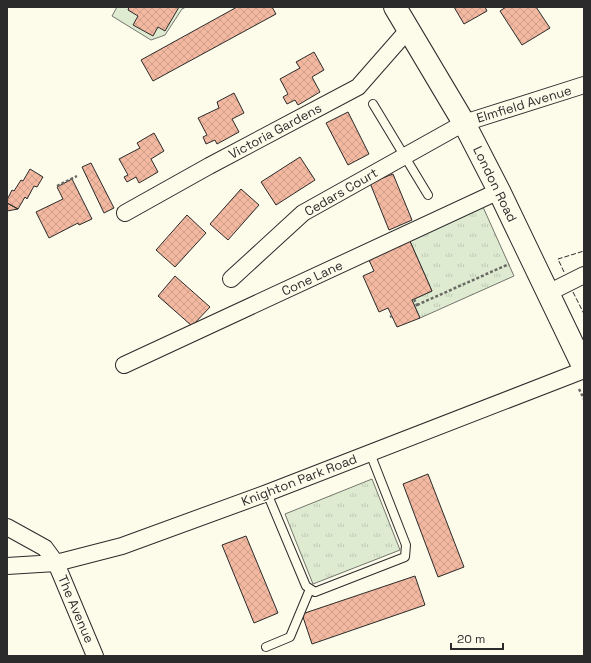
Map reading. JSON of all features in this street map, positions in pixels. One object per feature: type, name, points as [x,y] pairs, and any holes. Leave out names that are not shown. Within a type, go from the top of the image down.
[{"type":"main road","name":"London Road","points":[[394,7],[464,122],[499,191],[584,369]]},
{"type":"street","name":"Victoria Gardens","points":[[125,213],[209,166],[358,87],[408,30]]},
{"type":"street","name":"Elmfield Avenue","points":[[464,122],[584,85]]},
{"type":"street","name":"Cedars Court","points":[[231,279],[303,213],[464,122]]},
{"type":"street","name":"Cone Lane","points":[[124,365],[499,191]]},
{"type":"street","points":[[548,293],[584,275]]},
{"type":"street","name":"Knighton Park Road","points":[[7,566],[56,563],[122,546],[268,494],[584,369]]},
{"type":"street","name":"The Avenue","points":[[7,527],[45,548],[56,563],[95,656]]},
{"type":"lane","points":[[373,104],[428,195]]},
{"type":"lane","points":[[268,494],[306,586],[315,592],[405,557],[406,545],[370,453]]},
{"type":"lane","points":[[266,647],[290,637],[310,589]]},
{"type":"path","points":[[57,186],[78,176]]},
{"type":"path","points":[[414,299],[416,306],[509,264]]},
{"type":"path","points":[[582,394],[584,399]]},
{"type":"green space","points":[[117,7],[186,7],[182,9],[165,35],[151,40],[112,16]]},
{"type":"green space","points":[[483,207],[514,276],[420,318],[412,300],[432,291],[409,239]]},
{"type":"green space","points":[[372,479],[400,550],[313,584],[285,514]]},
{"type":"building","points":[[129,7],[179,7],[165,31],[158,27],[153,36],[133,25],[138,16],[128,10]]},
{"type":"building","points":[[237,7],[272,7],[276,14],[153,81],[141,60]]},
{"type":"building","points":[[454,7],[485,7],[487,11],[464,24]]},
{"type":"building","points":[[506,7],[536,7],[550,28],[522,45],[500,11]]},
{"type":"building","points":[[314,52],[324,70],[312,77],[320,92],[298,105],[295,100],[287,104],[283,97],[288,94],[280,79],[300,68],[296,62]]},
{"type":"building","points":[[234,93],[244,113],[232,119],[239,132],[217,144],[215,140],[206,144],[203,137],[207,135],[198,118],[219,108],[217,102]]},
{"type":"building","points":[[348,112],[369,154],[348,165],[326,123]]},
{"type":"building","points":[[154,133],[164,151],[151,159],[158,172],[139,183],[136,177],[127,182],[124,177],[128,175],[119,159],[140,148],[137,143]]},
{"type":"building","points":[[300,157],[315,180],[276,205],[261,182]]},
{"type":"building","points":[[91,163],[114,208],[104,213],[82,167]]},
{"type":"building","points":[[30,169],[43,177],[37,187],[34,186],[27,199],[25,197],[18,209],[7,203],[7,200],[12,190],[14,191],[21,180],[23,181]]},
{"type":"building","points":[[393,174],[412,220],[389,230],[370,183]]},
{"type":"building","points":[[72,179],[92,219],[79,225],[78,223],[49,238],[36,212],[63,199],[57,187]]},
{"type":"building","points":[[241,189],[259,205],[228,240],[210,224]]},
{"type":"building","points":[[7,203],[18,209],[7,211]]},
{"type":"building","points":[[187,215],[206,233],[175,267],[156,250]]},
{"type":"building","points":[[409,239],[432,291],[412,300],[420,318],[397,327],[388,308],[379,312],[363,276],[374,271],[368,258]]},
{"type":"building","points":[[175,276],[210,307],[192,326],[158,296]]},
{"type":"building","points":[[428,474],[464,567],[438,577],[403,484]]},
{"type":"building","points":[[246,536],[278,613],[254,623],[222,545]]},
{"type":"building","points":[[415,576],[425,605],[312,644],[302,614]]},
{"type":"fence","points":[[564,272],[558,259],[584,251]]},
{"type":"fence","points":[[573,292],[584,314]]}]
